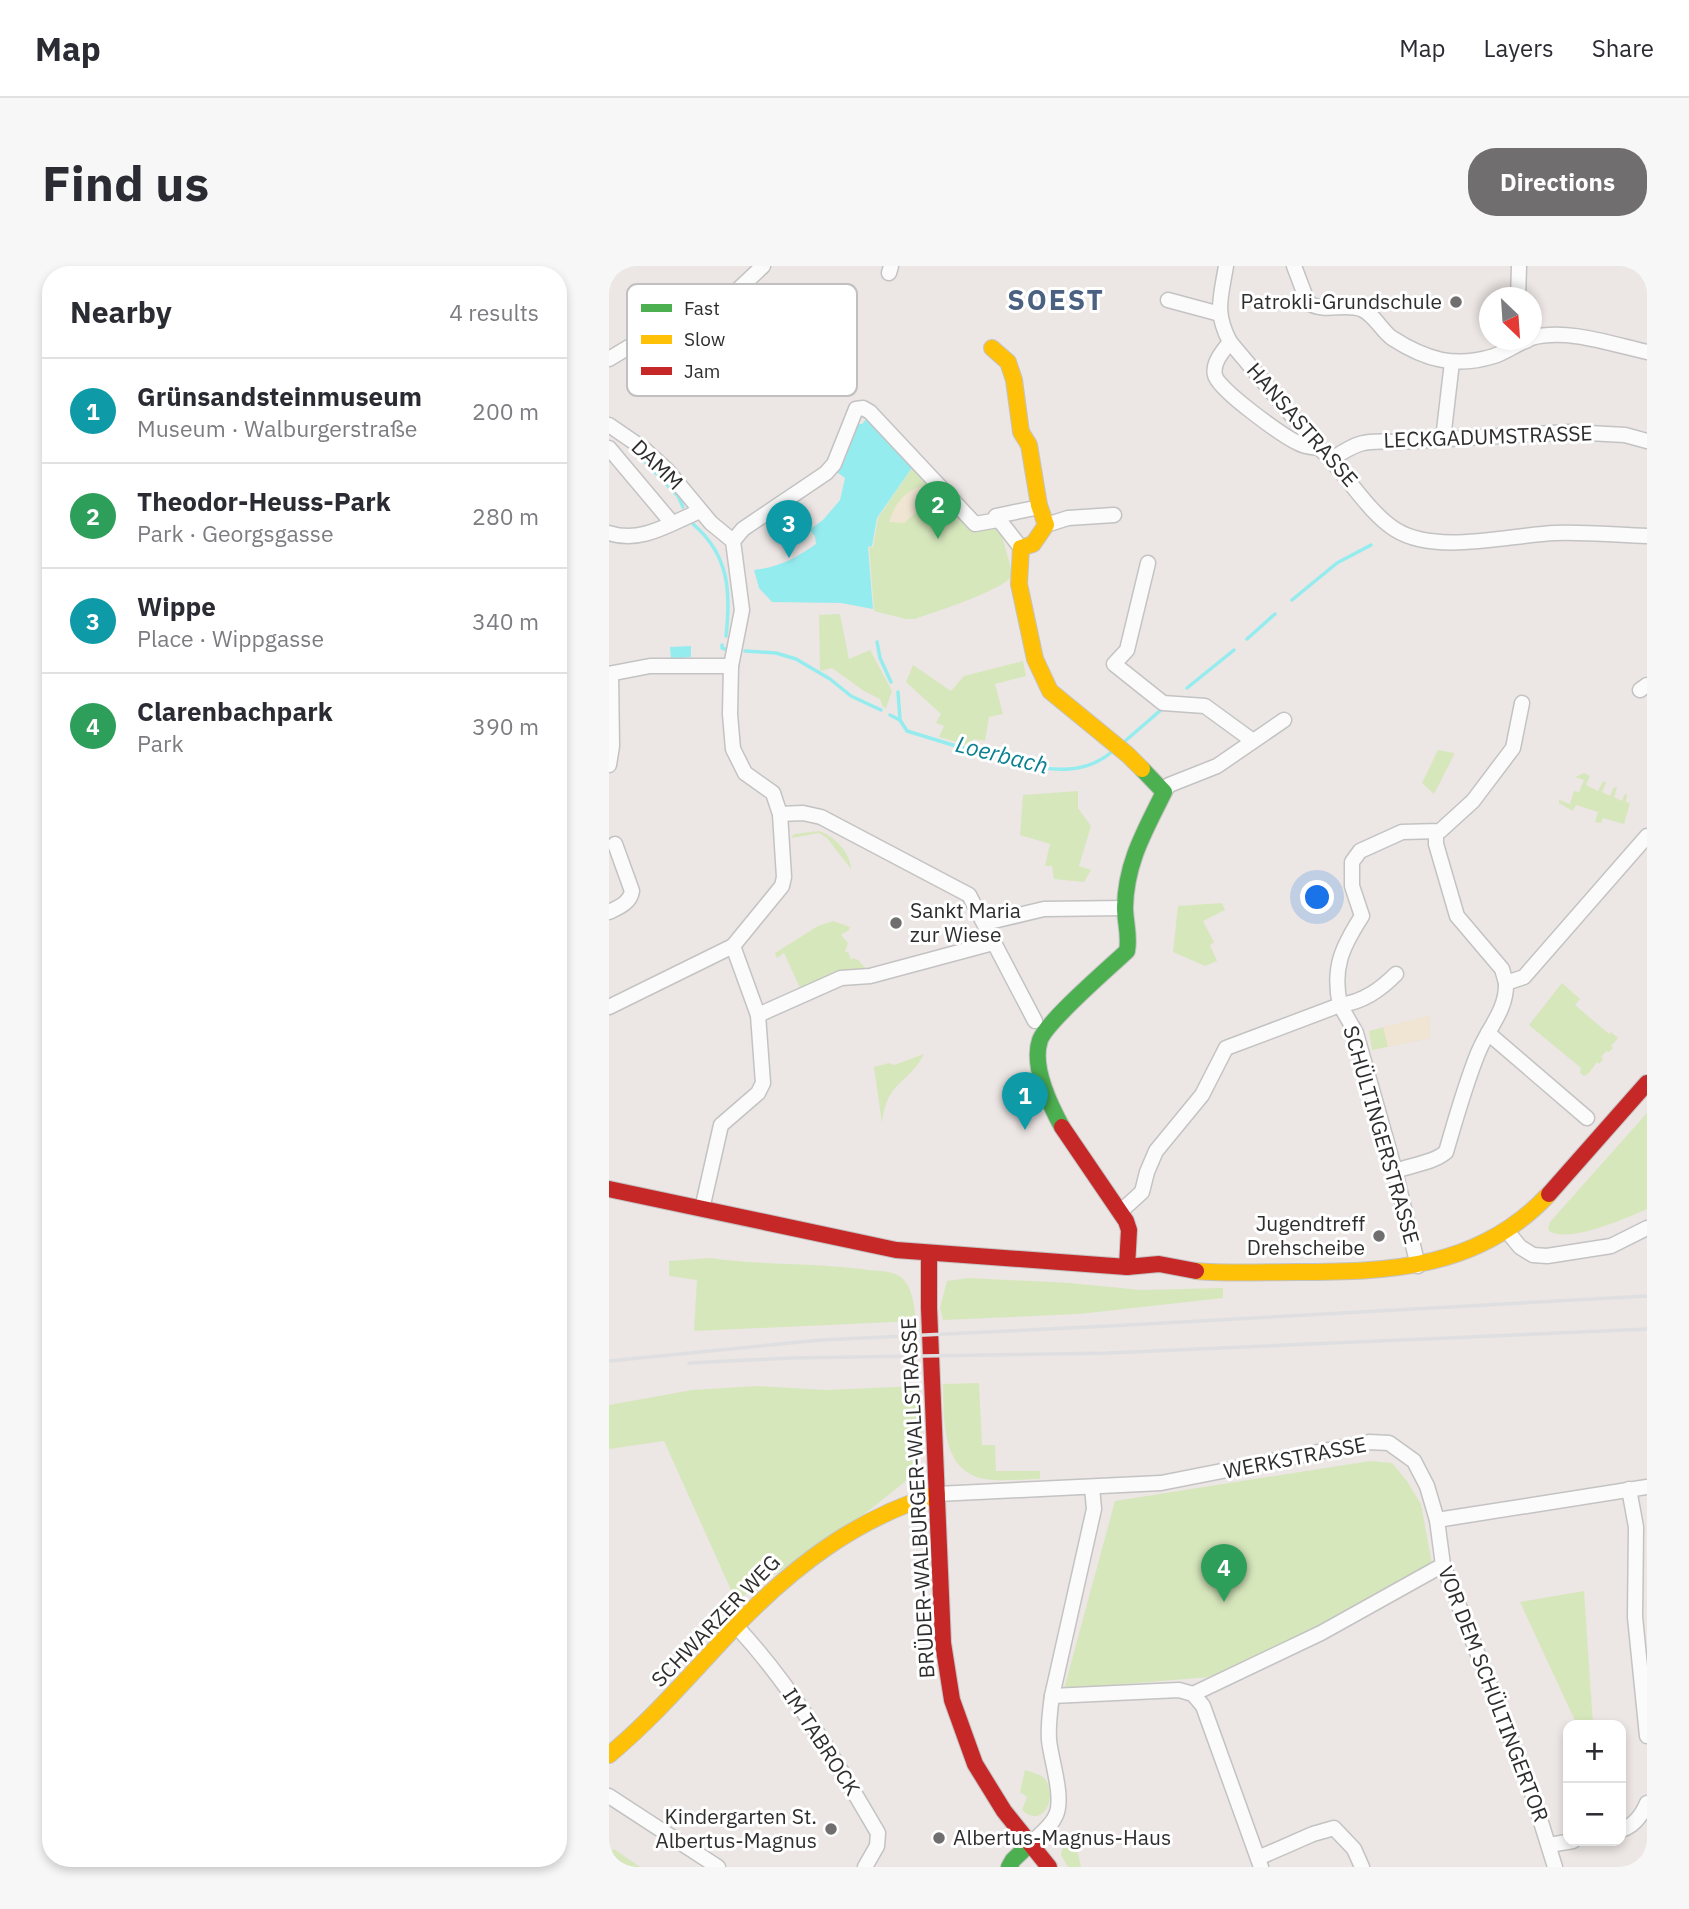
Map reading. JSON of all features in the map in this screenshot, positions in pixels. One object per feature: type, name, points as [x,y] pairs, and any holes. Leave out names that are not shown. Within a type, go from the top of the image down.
[{"type":"street","points":[[744,284],[763,266]]},
{"type":"street","points":[[1168,300],[1220,306],[1226,266]]},
{"type":"street","points":[[1294,266],[1308,303],[1325,310],[1362,310],[1391,337],[1422,353],[1445,362],[1466,362],[1506,350]]},
{"type":"street","points":[[1518,266],[1518,287]]},
{"type":"street","name":"HANSASTRASSE","points":[[1220,306],[1221,326],[1230,342],[1319,448],[1332,459],[1374,510],[1396,530],[1417,539],[1437,543],[1557,533],[1647,536]]},
{"type":"street","points":[[1542,335],[1577,337],[1647,352]]},
{"type":"street","points":[[1230,342],[1221,353],[1214,371],[1218,384],[1297,443],[1319,448]]},
{"type":"street","points":[[609,359],[627,348]]},
{"type":"street","points":[[992,348],[1008,362],[1014,380],[1021,432],[1029,445],[1039,505],[1046,525]]},
{"type":"street","points":[[1443,439],[1452,362]]},
{"type":"street","points":[[609,1007],[733,946],[782,886],[784,877],[780,814],[773,793],[745,773],[733,749],[730,714],[731,666],[742,610],[733,541],[743,529],[826,473],[834,464],[856,409],[863,408],[870,412],[975,524],[998,520]]},
{"type":"street","name":"DAMM","points":[[609,425],[644,449],[667,470],[711,523],[733,541]]},
{"type":"street","name":"LECKGADUMSTRASSE","points":[[1332,459],[1347,449],[1371,440],[1395,442],[1570,432],[1625,435],[1647,441]]},
{"type":"street","points":[[609,448],[672,523]]},
{"type":"street","points":[[1039,505],[996,516],[1021,548],[1019,584],[1035,659],[1050,691],[1128,755],[1164,792]]},
{"type":"street","points":[[609,533],[634,536],[648,534],[700,511]]},
{"type":"street","points":[[1021,548],[1033,544],[1046,525],[1068,518],[1114,515]]},
{"type":"street","points":[[1148,563],[1127,650],[1114,664],[1163,704],[1205,706],[1253,741]]},
{"type":"street","points":[[609,765],[612,746],[610,674],[650,667],[731,666]]},
{"type":"street","points":[[1340,1005],[1336,979],[1339,958],[1361,916],[1352,886],[1352,862],[1360,851],[1402,832],[1436,832],[1473,801],[1513,748],[1522,704]]},
{"type":"street","points":[[1127,1266],[1129,1230],[1120,1212],[1079,1156],[1059,1122],[1046,1092],[1040,1069],[1039,1045],[1043,1034],[1053,1023],[1126,951],[1129,939],[1125,908],[1131,862],[1169,785],[1217,766],[1284,720]]},
{"type":"street","points":[[780,814],[803,813],[821,817],[968,895],[1035,1021]]},
{"type":"street","points":[[1395,1171],[1446,1152],[1464,1090],[1488,1033],[1504,1004],[1506,983],[1502,969],[1457,916],[1436,844],[1436,832]]},
{"type":"street","points":[[1506,983],[1524,977],[1647,836]]},
{"type":"street","points":[[609,912],[626,903],[631,898],[632,891],[615,844]]},
{"type":"street","points":[[985,923],[1044,908],[1125,908]]},
{"type":"street","points":[[758,1015],[841,978],[870,976],[993,943]]},
{"type":"street","points":[[702,1209],[721,1125],[758,1093],[763,1083],[758,1015],[733,946]]},
{"type":"street","points":[[1120,1212],[1142,1192],[1156,1151],[1202,1095],[1226,1048],[1363,999],[1382,988],[1396,974]]},
{"type":"street","name":"SCHÜLTINGERSTRASSE","points":[[1340,1005],[1356,1033],[1395,1171],[1418,1266]]},
{"type":"street","points":[[1488,1033],[1587,1118]]},
{"type":"street","points":[[609,1189],[896,1251],[1127,1266],[1146,1263],[1189,1270],[1370,1270],[1418,1266],[1468,1251],[1507,1231],[1539,1205],[1647,1083]]},
{"type":"street","points":[[1507,1231],[1520,1247],[1533,1255],[1546,1256],[1611,1246],[1647,1228]]},
{"type":"street","name":"BRÜDER-WALBURGER-WALLSTRASSE","points":[[929,1254],[943,1643],[951,1700],[975,1764],[1004,1811],[1049,1867]]},
{"type":"street","name":"WERKSTRASSE","points":[[937,1494],[1161,1483],[1369,1442],[1389,1443],[1413,1461],[1427,1486],[1437,1520]]},
{"type":"street","points":[[1009,1867],[1049,1826],[1057,1814],[1059,1801],[1049,1740],[1052,1696],[1094,1510],[1092,1487]]},
{"type":"street","points":[[1437,1520],[1647,1487]]},
{"type":"street","points":[[1629,1489],[1636,1527],[1635,1616],[1647,1736]]},
{"type":"street","name":"SCHWARZER WEG","points":[[609,1755],[669,1702],[736,1626],[793,1570],[822,1548],[897,1506],[937,1494]]},
{"type":"street","name":"VOR DEM SCHÜLTINGERTOR","points":[[1437,1520],[1443,1565],[1531,1790],[1555,1867]]},
{"type":"street","points":[[1193,1694],[1321,1633],[1443,1565]]},
{"type":"street","name":"IM TABROCK","points":[[736,1626],[752,1643],[823,1739],[878,1833],[877,1846],[866,1867]]},
{"type":"street","points":[[1052,1696],[1179,1689],[1193,1694],[1203,1706],[1260,1863],[1313,1833],[1334,1828],[1354,1849],[1362,1867]]},
{"type":"street","points":[[609,1796],[717,1867]]},
{"type":"street","points":[[1626,1829],[1642,1815],[1647,1802]]},
{"type":"street","points":[[1549,1845],[1563,1843]]},
{"type":"green space","points":[[916,462],[975,531],[998,523],[1013,575],[996,588],[968,600],[915,619],[906,619],[874,611],[869,547],[873,547],[878,518]]},
{"type":"green space","points":[[840,614],[849,659],[870,650],[892,691],[886,708],[880,699],[832,668],[820,671],[819,615]]},
{"type":"green space","points":[[1023,661],[1026,676],[995,684],[1003,714],[989,717],[985,741],[973,739],[971,746],[939,737],[944,726],[936,723],[941,714],[906,682],[913,665],[951,691],[964,676]]},
{"type":"green space","points":[[1438,750],[1454,755],[1434,794],[1422,783]]},
{"type":"green space","points":[[1584,773],[1590,776],[1586,785],[1598,791],[1603,781],[1606,783],[1602,792],[1610,796],[1614,787],[1617,788],[1614,797],[1622,801],[1627,794],[1626,802],[1630,803],[1624,824],[1603,818],[1601,823],[1595,822],[1598,812],[1576,805],[1573,811],[1559,803],[1559,800],[1570,804],[1574,791],[1579,792],[1584,780],[1575,777]]},
{"type":"green space","points":[[1078,791],[1078,808],[1091,826],[1079,866],[1091,870],[1084,882],[1054,879],[1052,866],[1045,866],[1050,844],[1020,835],[1023,795]]},
{"type":"green space","points":[[819,831],[840,846],[848,857],[851,869],[827,838],[819,833],[791,838],[794,834]]},
{"type":"green space","points":[[1222,903],[1225,910],[1203,921],[1214,942],[1210,945],[1217,961],[1205,966],[1173,952],[1178,906]]},
{"type":"green space","points":[[833,921],[850,927],[841,935],[848,943],[845,952],[848,952],[851,960],[858,960],[868,971],[801,990],[784,953],[777,958],[775,953],[818,926]]},
{"type":"green space","points":[[1562,983],[1580,999],[1575,1005],[1609,1034],[1611,1032],[1618,1038],[1611,1046],[1613,1048],[1601,1057],[1603,1059],[1599,1064],[1597,1062],[1584,1076],[1580,1073],[1581,1068],[1529,1025]]},
{"type":"green space","points":[[1429,1016],[1430,1038],[1372,1050],[1369,1031]]},
{"type":"green space","points":[[924,1054],[888,1099],[882,1123],[874,1067],[889,1063],[894,1065]]},
{"type":"green space","points":[[1647,1113],[1647,1209],[1585,1232],[1550,1232],[1550,1222]]},
{"type":"green space","points":[[710,1258],[891,1273],[906,1282],[916,1321],[694,1331],[697,1280],[669,1276],[669,1261]]},
{"type":"green space","points":[[969,1278],[1141,1290],[1223,1288],[1223,1298],[1079,1314],[943,1320],[940,1308],[947,1281]]},
{"type":"green space","points":[[979,1383],[982,1445],[995,1445],[996,1471],[1040,1471],[1040,1479],[985,1479],[960,1466],[953,1455],[945,1427],[943,1384]]},
{"type":"green space","points":[[758,1386],[825,1390],[920,1386],[922,1429],[919,1456],[912,1476],[871,1509],[736,1601],[664,1441],[609,1449],[609,1405],[692,1390]]},
{"type":"green space","points":[[1370,1461],[1392,1463],[1421,1504],[1432,1564],[1290,1641],[1210,1677],[1064,1689],[1115,1501]]},
{"type":"green space","points":[[1584,1591],[1593,1720],[1575,1720],[1520,1602]]},
{"type":"green space","points":[[1025,1770],[1043,1777],[1049,1786],[1047,1808],[1037,1816],[1022,1810],[1027,1797],[1020,1792]]},
{"type":"green space","points":[[1064,1840],[1076,1845],[1081,1867],[1068,1867],[1061,1855]]},
{"type":"green space","points":[[614,1849],[640,1867],[609,1867],[609,1853]]},
{"type":"sand","points":[[922,486],[933,497],[904,523],[889,522],[901,499]]},
{"type":"sand","points":[[1429,1016],[1430,1038],[1388,1047],[1383,1027]]},
{"type":"water","points":[[867,418],[916,462],[877,518],[872,546],[868,547],[873,609],[841,603],[772,602],[759,588],[754,570],[787,561],[816,544],[815,536],[809,530],[823,520],[840,500],[845,478],[835,471],[854,424],[862,424]]},
{"type":"water","points":[[691,646],[691,657],[671,659],[670,647]]},
{"type":"waterway","points":[[635,451],[678,496],[683,507]]},
{"type":"waterway","points":[[693,524],[705,536],[721,561],[727,589],[726,636]]},
{"type":"waterway","points":[[1292,600],[1337,563],[1371,545]]},
{"type":"waterway","points":[[1247,639],[1275,614]]},
{"type":"waterway","name":"Loerbach","points":[[877,642],[880,658],[891,682]]},
{"type":"waterway","points":[[722,645],[725,649]]},
{"type":"waterway","name":"Loerbach","points":[[1187,688],[1234,650]]},
{"type":"waterway","points":[[745,651],[776,653],[796,659],[830,679],[851,696],[881,710]]},
{"type":"waterway","name":"Loerbach","points":[[898,692],[900,720],[907,731],[977,752],[1034,766],[1060,769],[1087,766],[1113,751]]},
{"type":"waterway","name":"Loerbach","points":[[1124,742],[1162,709]]},
{"type":"waterway","points":[[890,715],[900,720]]},
{"type":"railway","points":[[609,1361],[821,1340],[1647,1296]]},
{"type":"railway","points":[[689,1363],[791,1358],[1109,1353],[1647,1329]]},
{"type":"traffic: fast","points":[[1062,1127],[1047,1097],[1040,1073],[1040,1040],[1054,1020],[1127,951],[1125,907],[1129,876],[1138,847],[1164,792],[1142,769]]},
{"type":"traffic: fast","points":[[1009,1867],[1030,1844]]},
{"type":"traffic: slow","points":[[992,348],[1008,362],[1014,380],[1021,432],[1029,445],[1039,505],[1046,525],[1033,544],[1021,548],[1019,584],[1035,659],[1050,691],[1142,769]]},
{"type":"traffic: slow","points":[[1196,1271],[1332,1272],[1400,1267],[1433,1261],[1494,1237],[1522,1219],[1549,1194]]},
{"type":"traffic: slow","points":[[609,1755],[659,1708],[737,1625],[781,1583],[854,1530],[880,1516],[937,1494]]},
{"type":"traffic: jam","points":[[1549,1194],[1647,1083]]},
{"type":"traffic: jam","points":[[1062,1127],[1126,1221],[1129,1230],[1127,1267]]},
{"type":"traffic: jam","points":[[609,1189],[896,1250],[1127,1267],[1159,1264],[1196,1271]]},
{"type":"traffic: jam","points":[[929,1253],[943,1643],[952,1700],[975,1764],[1004,1811],[1049,1867]]},
{"type":"place","name":"Patrokli-Grundschule","points":[[1456,302]]},
{"type":"place","name":"Theodor-Heuss-Park","points":[[938,539]]},
{"type":"place","name":"Wippe","points":[[789,558]]},
{"type":"place","name":"Sankt Maria zur Wiese","points":[[896,923]]},
{"type":"place","name":"Grünsandsteinmuseum","points":[[1025,1130]]},
{"type":"place","name":"Jugendtreff Drehscheibe","points":[[1379,1236]]},
{"type":"place","name":"Clarenbachpark","points":[[1224,1602]]},
{"type":"place","name":"Kindergarten St. Albertus-Magnus","points":[[831,1829]]},
{"type":"place","name":"Albertus-Magnus-Haus","points":[[939,1838]]},
{"type":"district","name":"SOEST","points":[[1056,300]]}]
